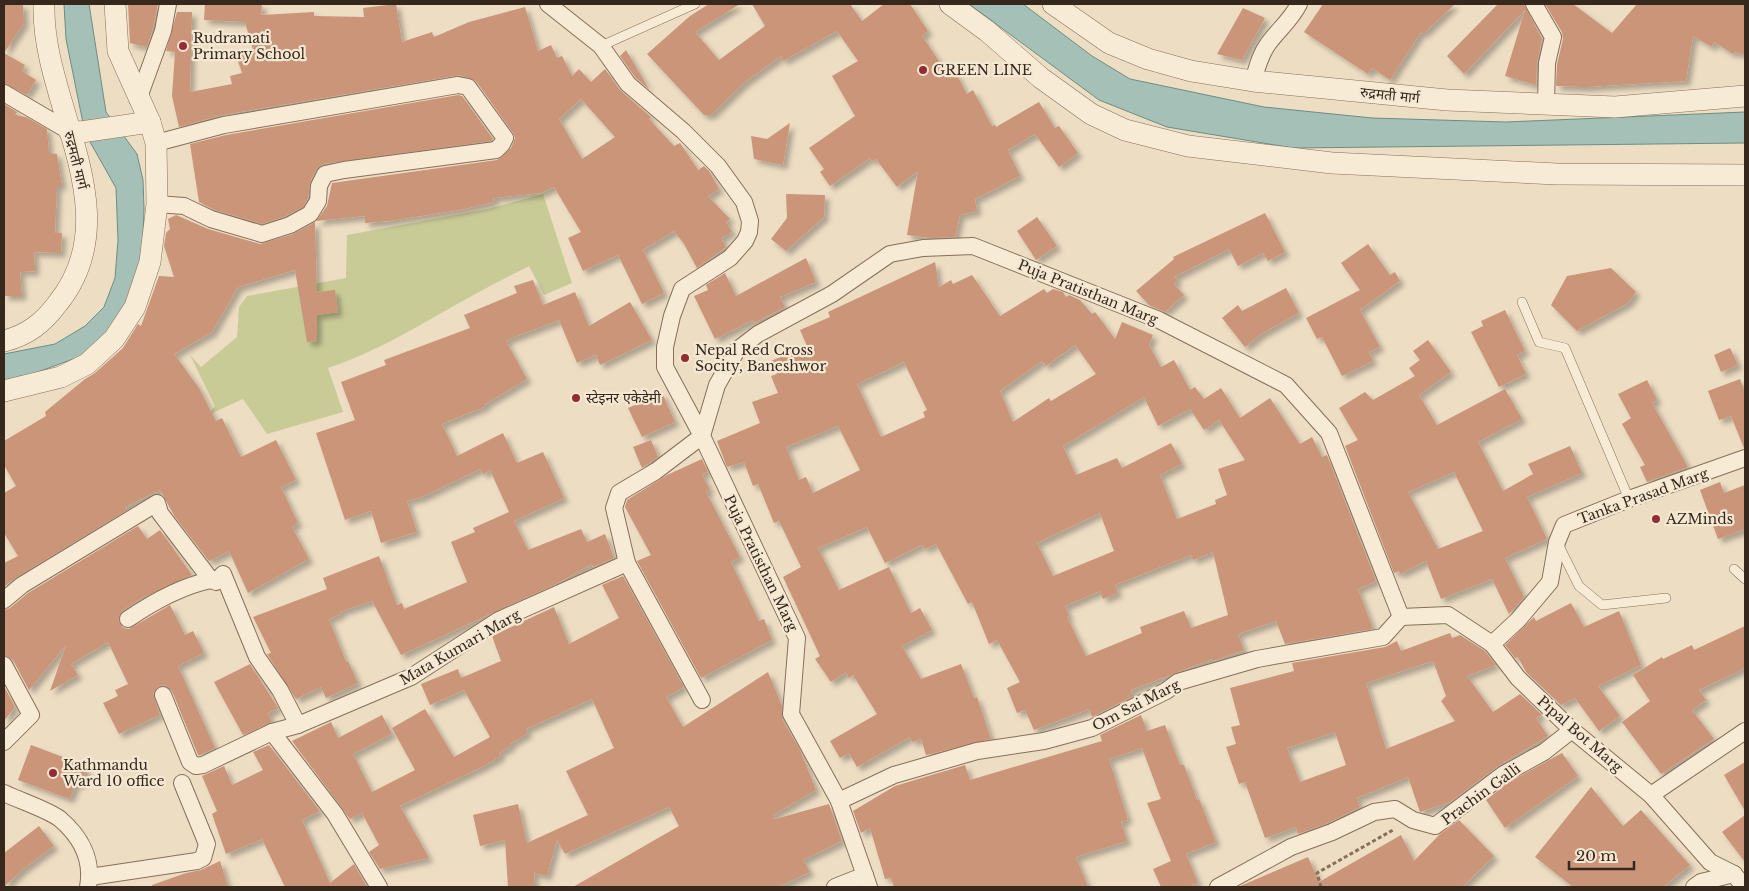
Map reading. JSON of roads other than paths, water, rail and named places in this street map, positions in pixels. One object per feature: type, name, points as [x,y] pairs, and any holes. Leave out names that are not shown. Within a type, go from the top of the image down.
[{"type":"street","name":"रुद्रमती मार्ग","points":[[4,341],[25,335],[38,326],[66,293],[79,267],[86,236],[87,210],[84,176],[75,131],[50,62],[44,4]]},
{"type":"street","points":[[4,391],[61,377],[87,364],[114,339],[134,308],[150,262],[157,204],[156,143],[142,123],[138,100],[118,51],[115,4]]},
{"type":"street","points":[[138,100],[163,31],[168,4]]},
{"type":"street","name":"Puja Pratisthan Marg","points":[[548,4],[601,46],[628,84],[683,131],[718,166],[744,202],[750,221],[749,232],[744,241],[730,258],[682,289],[672,316],[665,347],[665,368],[702,436],[797,638],[791,714],[838,801],[867,881]]},
{"type":"street","points":[[950,4],[987,31],[1041,78],[1091,114],[1125,130],[1188,146],[1332,163],[1557,174],[1745,175]]},
{"type":"street","name":"रुद्रमती मार्ग","points":[[1053,4],[1109,43],[1148,59],[1191,71],[1253,81],[1447,100],[1615,107],[1745,96]]},
{"type":"street","points":[[1253,81],[1261,54],[1268,43],[1294,14],[1299,4]]},
{"type":"street","points":[[1534,4],[1552,37],[1547,63],[1546,104]]},
{"type":"street","points":[[156,143],[224,125],[458,84],[468,87],[504,138],[502,144],[496,150],[325,174],[319,186],[318,201],[310,214],[290,225],[262,234],[211,219],[184,206],[157,204]]},
{"type":"street","points":[[4,93],[75,131],[142,123]]},
{"type":"street","name":"Puja Pratisthan Marg","points":[[702,436],[717,385],[737,350],[758,334],[819,302],[890,254],[923,248],[973,246],[1159,320],[1286,385],[1329,433],[1401,617]]},
{"type":"street","points":[[702,436],[656,471],[619,493],[614,508],[627,562],[702,700]]},
{"type":"street","name":"Tanka Prasad Marg","points":[[1492,644],[1518,620],[1550,582],[1557,542],[1564,525],[1629,499],[1745,458]]},
{"type":"street","points":[[4,600],[22,585],[157,503],[160,513],[166,518],[211,580]]},
{"type":"street","name":"Mata Kumari Marg","points":[[163,695],[190,762],[196,766],[203,765],[245,747],[272,732],[298,725],[411,678],[499,620],[627,562]]},
{"type":"street","points":[[128,618],[165,596],[185,590],[193,584],[211,580],[216,582],[223,574],[257,656],[280,690],[298,725]]},
{"type":"street","name":"Pipal Bot Marg","points":[[1401,617],[1448,615],[1492,644],[1518,678],[1572,730],[1651,795],[1710,862],[1739,881]]},
{"type":"street","name":"Om Sai Marg","points":[[838,801],[894,775],[977,751],[1044,741],[1092,728],[1166,691],[1178,682],[1257,659],[1383,637],[1401,617]]},
{"type":"street","points":[[4,665],[31,715],[4,742]]},
{"type":"street","name":"Prachin Galli","points":[[1218,887],[1291,847],[1332,832],[1374,812],[1395,809],[1413,820],[1436,826],[1504,774],[1544,752],[1572,730]]},
{"type":"street","points":[[1651,795],[1745,731]]},
{"type":"street","points":[[272,732],[335,814],[379,887]]},
{"type":"street","points":[[4,793],[60,818],[86,852],[89,882],[197,861],[203,858],[208,844],[182,783]]},
{"type":"street","points":[[835,887],[867,881]]},
{"type":"street","points":[[1694,887],[1701,882],[1739,881]]},
{"type":"lane","points":[[601,46],[694,4]]},
{"type":"lane","points":[[1522,302],[1539,342],[1566,348],[1629,499]]},
{"type":"lane","points":[[1557,542],[1579,586],[1602,605],[1666,598]]},
{"type":"lane","points":[[1734,569],[1745,579]]},
{"type":"place","name":"Rudramati Primary School","points":[[183,46]]},
{"type":"place","name":"GREEN LINE","points":[[923,70]]},
{"type":"place","name":"Nepal Red Cross Socity, Baneshwor","points":[[685,358]]},
{"type":"place","name":"स्टेइनर एकेडेमी","points":[[576,398]]},
{"type":"place","name":"AZMinds","points":[[1656,519]]},
{"type":"place","name":"Kathmandu Ward 10 office","points":[[53,773]]}]
